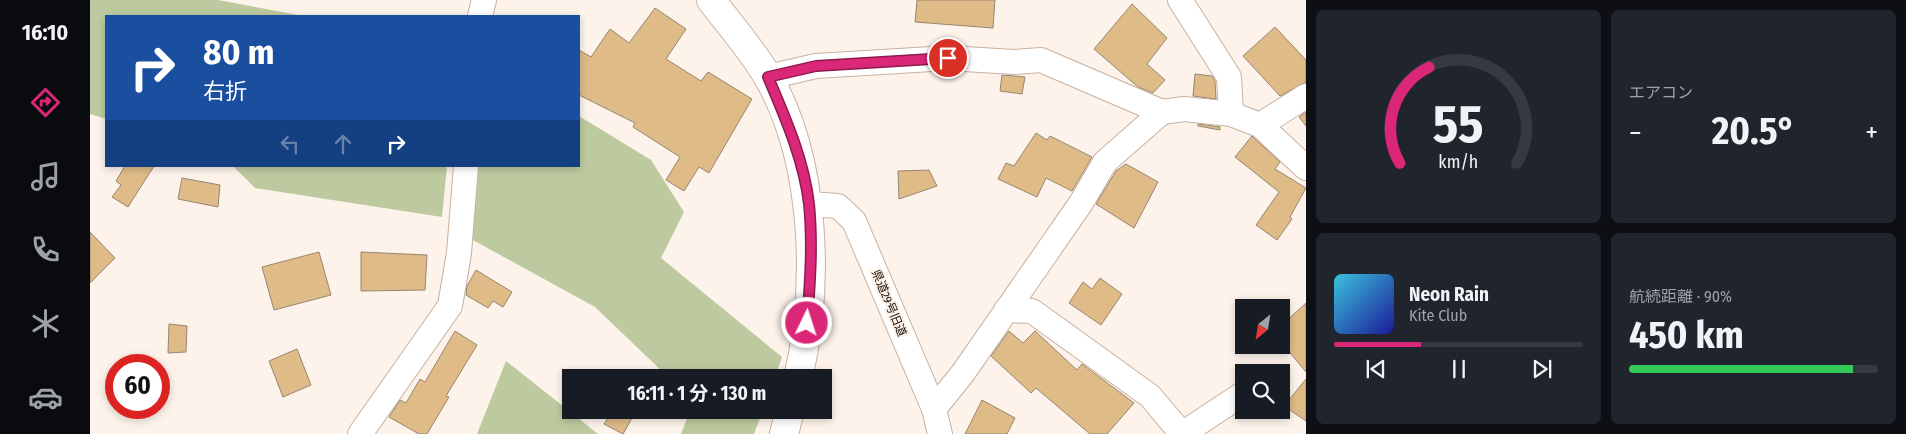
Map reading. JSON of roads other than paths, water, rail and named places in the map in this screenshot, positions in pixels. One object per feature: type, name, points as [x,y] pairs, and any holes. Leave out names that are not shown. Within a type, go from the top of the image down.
[{"type":"main road","points":[[711,0],[768,77],[784,114],[798,157],[809,204],[811,276],[807,323],[799,369]]},
{"type":"main road","points":[[784,434],[788,419]]},
{"type":"street","points":[[480,15],[484,0]]},
{"type":"street","points":[[1180,0],[1229,77],[1232,114]]},
{"type":"street","points":[[768,77],[816,66],[854,63],[948,58],[1014,62],[1041,60],[1162,112],[1184,109],[1232,114],[1260,125],[1306,168]]},
{"type":"street","points":[[1260,125],[1306,96]]},
{"type":"street","points":[[934,409],[963,373],[1080,203],[1104,162],[1162,112]]},
{"type":"street","points":[[360,434],[450,306],[459,253],[466,167]]},
{"type":"street","name":"県道29号旧道","points":[[809,204],[838,206],[854,221],[934,409],[940,434]]},
{"type":"street","points":[[1006,310],[1032,311],[1150,396],[1182,434],[1235,399]]}]
